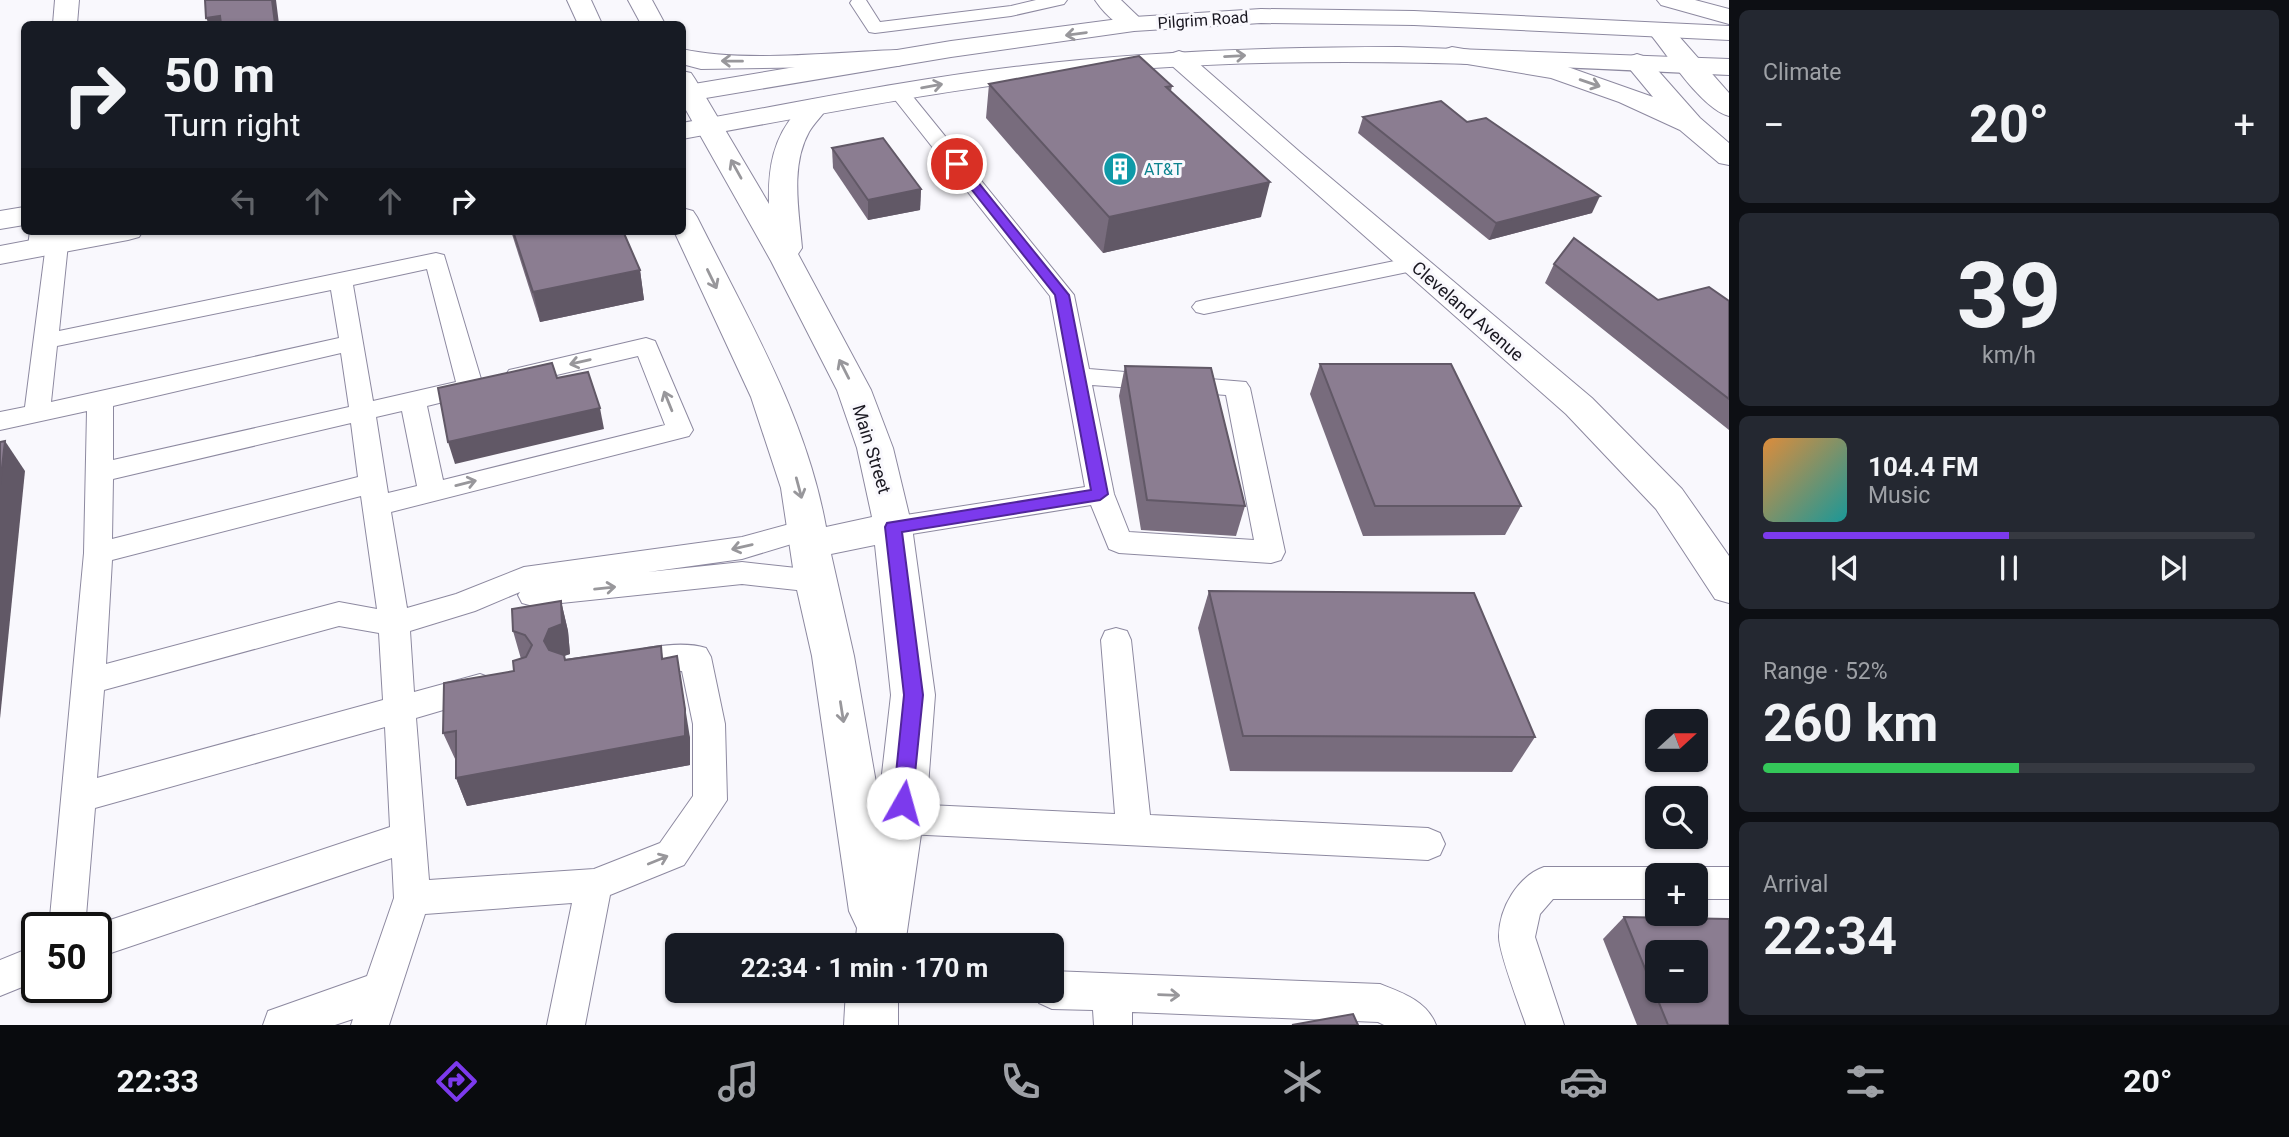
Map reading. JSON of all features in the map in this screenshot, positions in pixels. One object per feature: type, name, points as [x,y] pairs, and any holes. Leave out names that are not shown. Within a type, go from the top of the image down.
[{"type":"main road","points":[[65,21],[67,0]]},
{"type":"main road","points":[[640,0],[651,21]]},
{"type":"main road","points":[[1107,0],[1134,24]]},
{"type":"main road","points":[[1462,20],[1537,14],[1562,0]]},
{"type":"main road","points":[[1587,0],[1690,124],[1729,157]]},
{"type":"main road","points":[[1669,0],[1729,18]]},
{"type":"main road","points":[[1641,6],[1687,65],[1729,108]]},
{"type":"main road","name":"Pilgrim Road","points":[[686,91],[1134,24],[1261,16],[1339,15],[1462,20],[1625,46],[1687,65],[1729,66]]},
{"type":"main road","points":[[1069,68],[1182,41],[1303,32],[1509,36],[1625,46],[1645,40],[1660,30],[1729,33]]},
{"type":"main road","name":"Pilgrim Road","points":[[697,129],[899,92],[1069,68],[1285,54],[1452,55],[1625,46]]},
{"type":"main road","points":[[1452,55],[1556,71],[1628,96],[1690,124]]},
{"type":"main road","points":[[686,57],[701,61],[769,62],[898,58]]},
{"type":"main road","name":"Cleveland Avenue","points":[[1179,59],[1579,406],[1640,466],[1696,535],[1729,589]]},
{"type":"main road","name":"Main Street","points":[[686,94],[697,129],[788,261],[854,390],[875,448],[893,527],[914,695],[879,817]]},
{"type":"main road","points":[[788,261],[782,193],[788,153],[796,131],[816,106]]},
{"type":"main road","points":[[0,220],[21,216]]},
{"type":"main road","name":"Main Street","points":[[686,225],[769,397],[800,488],[833,656],[879,817],[880,933]]},
{"type":"main road","points":[[0,254],[49,240],[93,235]]},
{"type":"main road","points":[[811,551],[893,527]]},
{"type":"main road","points":[[870,1025],[871,1003]]},
{"type":"lane","points":[[859,3],[876,28],[1011,11],[1058,0]]},
{"type":"lane","points":[[899,92],[1062,295],[1100,494],[1119,542],[1271,552],[1237,388],[1078,376]]},
{"type":"lane","points":[[37,413],[45,341],[49,240]]},
{"type":"lane","points":[[45,341],[436,260],[470,387]]},
{"type":"lane","points":[[1205,307],[1414,264]]},
{"type":"lane","points":[[282,1025],[375,1008],[412,898],[394,624],[341,281]]},
{"type":"lane","points":[[0,421],[352,342]]},
{"type":"lane","points":[[98,553],[374,494],[432,492],[680,430],[646,346],[99,473]]},
{"type":"lane","points":[[68,912],[98,553],[100,400]]},
{"type":"lane","points":[[413,400],[432,492]]},
{"type":"lane","points":[[893,527],[1100,494]]},
{"type":"lane","points":[[89,681],[339,614],[394,624],[464,603],[524,578],[742,548],[811,551]]},
{"type":"lane","points":[[464,603],[742,573],[811,551]]},
{"type":"lane","points":[[1116,640],[1134,830]]},
{"type":"lane","points":[[412,898],[594,886],[672,854],[710,800],[709,724],[695,657],[612,665]]},
{"type":"lane","points":[[79,798],[510,679]]},
{"type":"lane","points":[[879,817],[1428,844]]},
{"type":"lane","points":[[112,936],[407,837]]},
{"type":"lane","points":[[1545,1025],[1517,937],[1524,907],[1544,883],[1645,883]]},
{"type":"lane","points":[[1708,883],[1729,883]]},
{"type":"lane","points":[[566,1025],[594,886]]},
{"type":"lane","points":[[0,978],[21,969]]},
{"type":"lane","points":[[1064,994],[1112,1009],[1380,1003],[1417,1025]]},
{"type":"building","points":[[205,0],[272,0],[275,21],[221,21],[220,16],[206,18]]},
{"type":"building","name":"AT&T","points":[[1139,56],[1172,86],[1166,87],[1270,182],[1109,217],[989,84]]},
{"type":"building","points":[[1441,101],[1467,122],[1486,118],[1600,196],[1496,223],[1363,117]]},
{"type":"building","points":[[883,138],[921,189],[868,200],[832,148]]},
{"type":"building","points":[[514,235],[625,235],[640,270],[533,292]]},
{"type":"building","points":[[1574,238],[1658,300],[1709,287],[1729,301],[1729,399],[1554,264]]},
{"type":"building","points":[[552,363],[557,378],[588,372],[600,408],[448,442],[438,388]]},
{"type":"building","points":[[1320,364],[1451,364],[1521,506],[1375,506]]},
{"type":"building","points":[[1125,366],[1211,368],[1245,506],[1147,500]]},
{"type":"building","points":[[5,441],[0,485],[0,442]]},
{"type":"building","points":[[1209,591],[1474,593],[1535,737],[1243,736]]},
{"type":"building","points":[[561,601],[562,624],[549,629],[544,641],[549,650],[564,655],[565,660],[661,646],[662,659],[677,656],[685,709],[685,736],[456,778],[456,731],[443,733],[444,683],[514,671],[513,661],[526,657],[532,645],[525,635],[513,631],[512,609]]},
{"type":"building","points":[[1624,917],[1645,917],[1645,926],[1708,926],[1708,919],[1729,919],[1729,1025],[1668,1025],[1659,1003],[1708,1003],[1708,940],[1645,940],[1645,969]]},
{"type":"building","points":[[1353,1014],[1358,1025],[1292,1025]]},
{"type":"place","name":"AT&T","points":[[1120,169]]},
{"type":"route","points":[[903,803],[914,695],[893,527],[1100,494],[1062,295],[957,164]]}]
